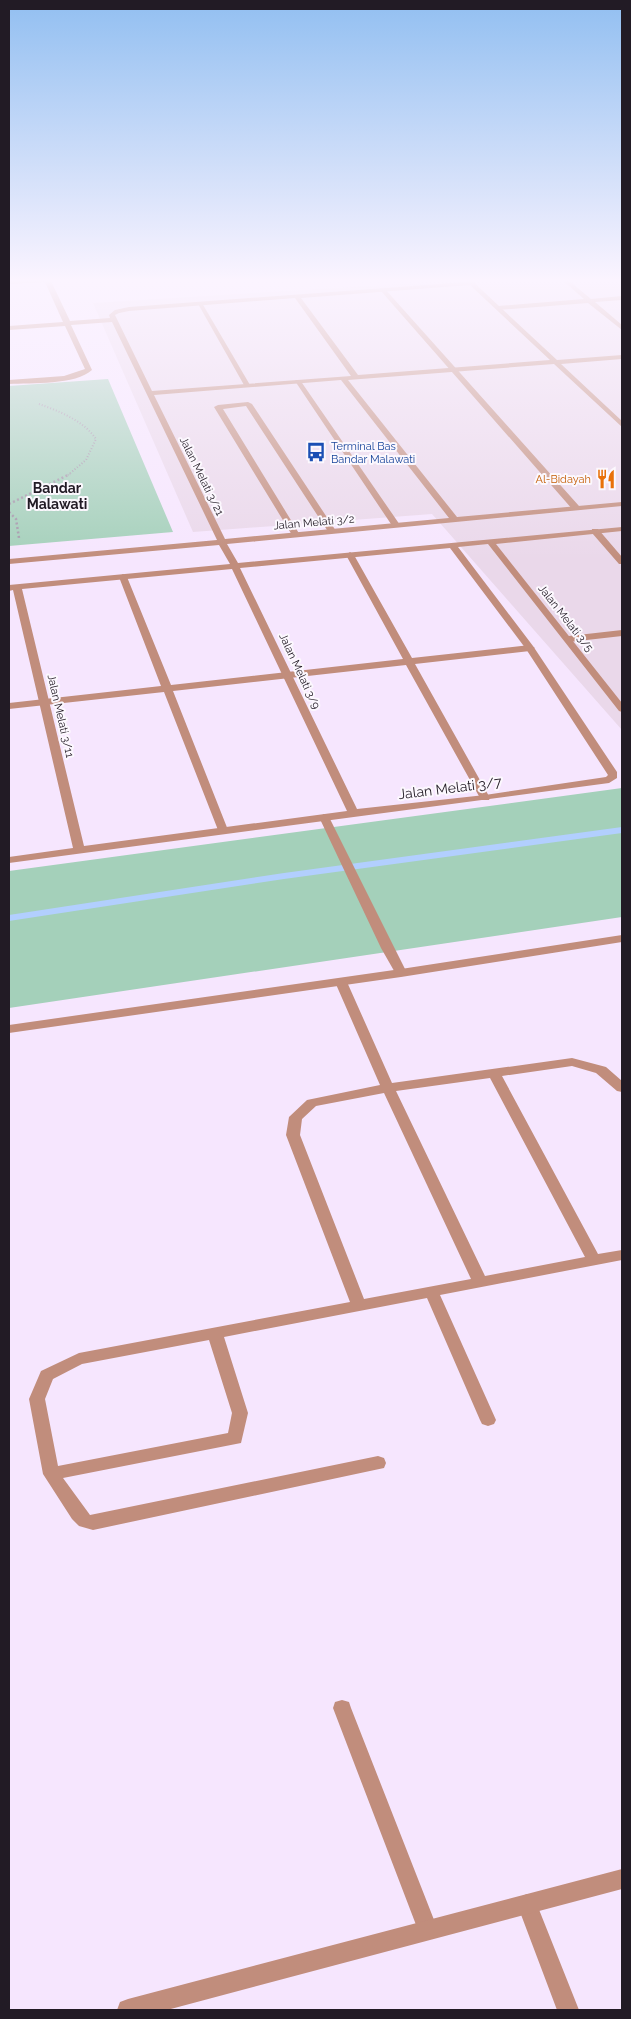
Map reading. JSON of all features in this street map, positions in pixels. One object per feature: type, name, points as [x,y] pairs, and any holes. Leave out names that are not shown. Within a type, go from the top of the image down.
[{"type":"street","points":[[9,382],[74,376],[84,373]]},
{"type":"street","name":"Jalan Melati 3/21","points":[[140,373],[222,542]]},
{"type":"street","points":[[240,373],[247,385]]},
{"type":"street","points":[[353,373],[356,377]]},
{"type":"street","points":[[149,392],[409,373]]},
{"type":"street","points":[[457,373],[576,508]]},
{"type":"street","points":[[568,373],[621,422]]},
{"type":"street","points":[[343,378],[455,520]]},
{"type":"street","points":[[298,381],[396,525]]},
{"type":"street","points":[[296,534],[218,406],[248,404],[332,531]]},
{"type":"street","name":"Jalan Melati 3/2","points":[[9,562],[622,504]]},
{"type":"street","points":[[13,587],[622,528]]},
{"type":"street","points":[[595,531],[622,562]]},
{"type":"street","name":"Jalan Melati 3/5","points":[[490,541],[622,709]]},
{"type":"street","name":"Jalan Melati 3/9","points":[[222,542],[353,812]]},
{"type":"street","name":"Jalan Melati 3/7","points":[[9,860],[224,830],[326,822],[353,812],[485,798],[602,783],[609,780],[613,776],[612,772],[530,648],[452,545]]},
{"type":"street","points":[[350,554],[485,798]]},
{"type":"street","points":[[123,576],[224,830]]},
{"type":"street","name":"Jalan Melati 3/11","points":[[13,587],[45,702],[79,850]]},
{"type":"street","points":[[568,639],[622,633]]},
{"type":"street","points":[[9,706],[530,648]]},
{"type":"street","points":[[326,822],[401,973]]},
{"type":"street","points":[[9,1029],[401,973],[622,938]]},
{"type":"street","points":[[340,982],[480,1282]]},
{"type":"street","points":[[359,1305],[293,1135],[296,1117],[312,1103],[388,1088],[572,1062],[601,1070],[622,1088]]},
{"type":"street","points":[[494,1073],[594,1260]]},
{"type":"street","points":[[378,1463],[93,1523],[86,1521],[78,1514],[52,1474],[37,1399],[47,1375],[78,1359],[622,1255]]},
{"type":"street","points":[[431,1291],[488,1420]]},
{"type":"street","points":[[52,1474],[235,1438],[240,1413],[215,1333]]},
{"type":"street","points":[[342,1708],[428,1930]]},
{"type":"street","points":[[128,2010],[622,1879]]},
{"type":"street","points":[[527,1904],[568,2010]]},
{"type":"path","points":[[9,504],[68,474],[83,464],[91,455],[96,439],[89,429],[53,409],[33,402]]},
{"type":"path","points":[[9,512],[16,519],[25,560]]},
{"type":"shaded area","points":[[124,373],[622,373],[622,730],[432,514],[193,532]]},
{"type":"green space","points":[[108,379],[173,532],[9,546],[9,386]]},
{"type":"green space","points":[[622,788],[622,917],[9,1008],[9,871]]},
{"type":"waterway","points":[[9,918],[284,876],[622,830]]},
{"type":"place","name":"Terminal Bas Bandar Malawati","points":[[316,452]]},
{"type":"place","name":"Al-Bidayah","points":[[606,479]]},
{"type":"district","name":"Bandar Malawati","points":[[57,496]]}]
